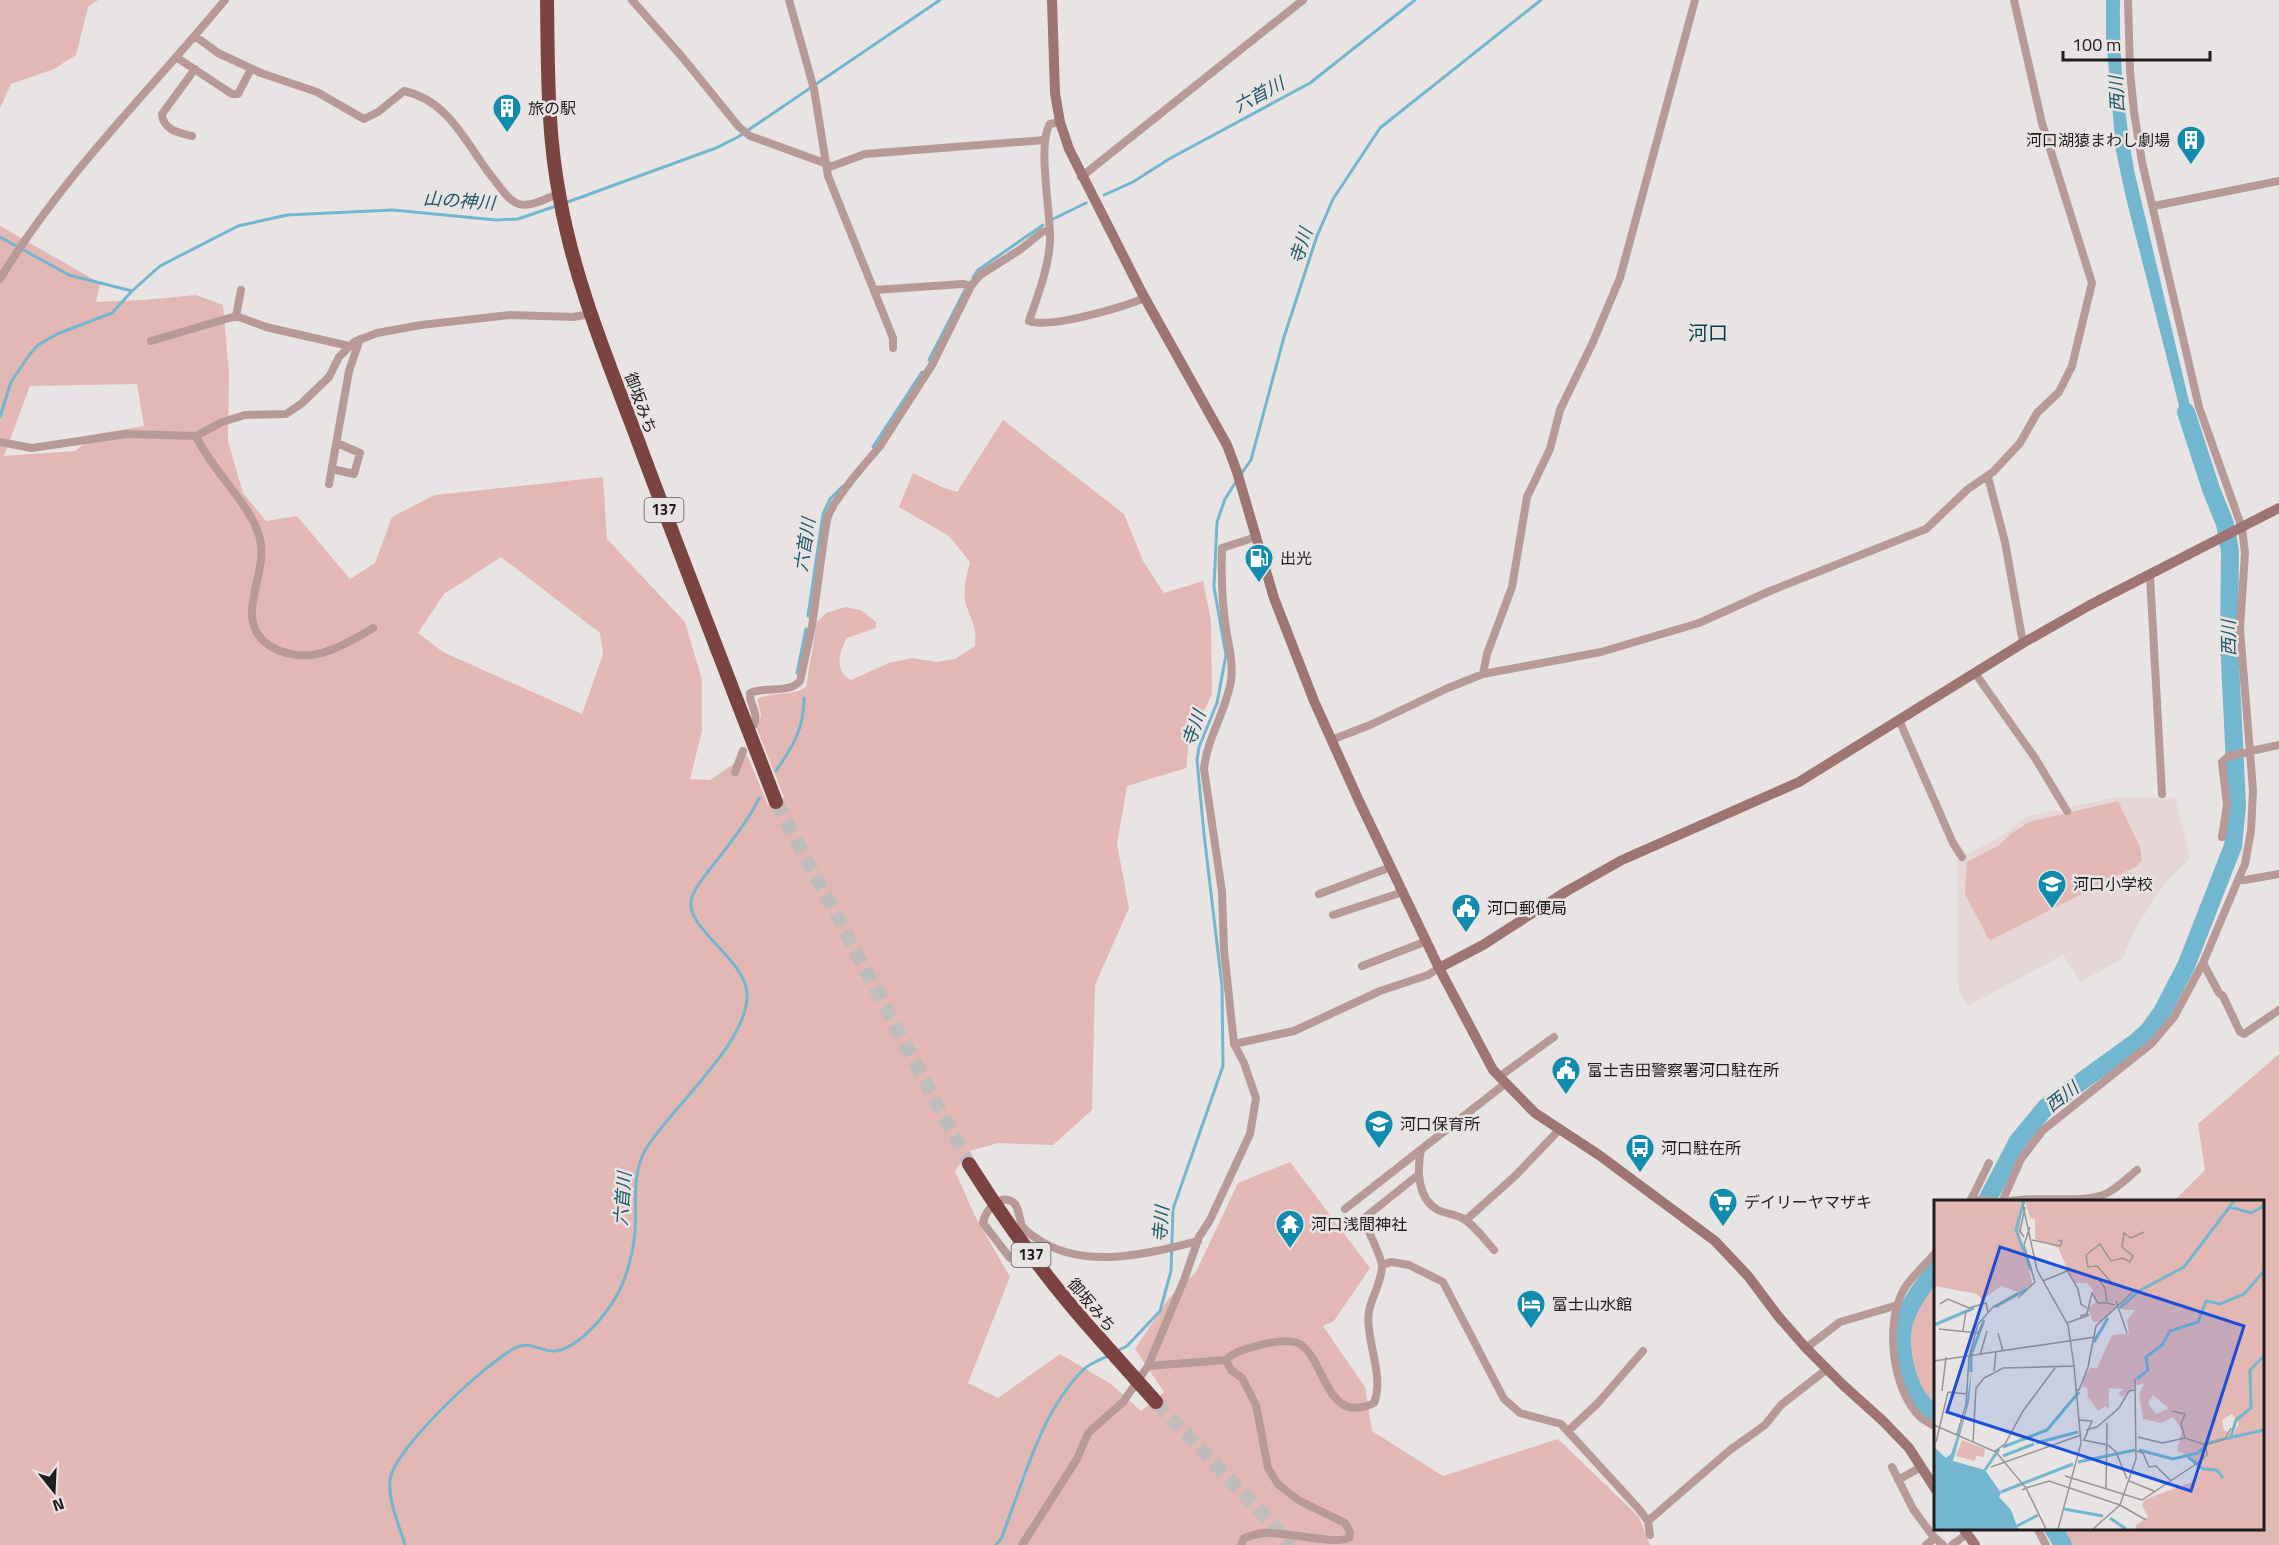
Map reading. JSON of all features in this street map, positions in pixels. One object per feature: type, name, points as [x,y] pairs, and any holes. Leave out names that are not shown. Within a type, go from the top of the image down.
[{"type":"highway","name":"御坂みち","points":[[547,0],[551,143],[559,196],[575,268],[776,802]]},
{"type":"highway","name":"御坂みち","points":[[969,1164],[994,1204],[1070,1306],[1156,1402]]},
{"type":"street","points":[[0,279],[58,196],[112,129],[225,0]]},
{"type":"street","points":[[632,0],[739,127],[750,136],[827,166],[865,154],[1044,140]]},
{"type":"street","points":[[789,0],[814,89],[827,166],[893,338],[893,348]]},
{"type":"street","points":[[1052,0],[1053,67],[1060,122],[1081,177],[1145,298],[1213,418],[1237,472],[1290,644],[1331,740],[1439,968],[1479,1045],[1503,1080],[1535,1113],[1605,1159],[1715,1241],[1748,1276],[1806,1348],[1908,1448],[1934,1488]]},
{"type":"street","points":[[1081,177],[1303,0]]},
{"type":"street","points":[[1483,674],[1487,654],[1512,587],[1527,497],[1550,448],[1560,410],[1593,342],[1620,278],[1695,0]]},
{"type":"street","points":[[1331,740],[1483,674],[1591,654],[1700,623],[1770,591],[1926,529],[1968,489],[1988,477],[2020,443],[2037,412],[2059,392],[2072,366],[2092,282],[2042,123],[2014,0]]},
{"type":"street","points":[[2004,1200],[2015,1169],[2032,1142],[2056,1118],[2138,1055],[2161,1034],[2174,1017],[2203,963],[2245,864],[2251,831],[2253,790],[2240,629],[2245,553],[2199,407],[2142,162],[2134,112],[2128,0]]},
{"type":"street","points":[[195,36],[218,53],[251,69],[316,92],[364,119],[378,112],[404,91],[420,94],[444,111],[508,197],[519,204],[527,205],[559,196]]},
{"type":"street","points":[[177,57],[232,94],[238,94],[251,69]]},
{"type":"street","points":[[192,136],[171,130],[162,119],[162,114],[195,69]]},
{"type":"street","points":[[1060,122],[1050,124],[1044,140],[1050,239],[1039,295],[1029,321],[1041,324],[1063,320],[1097,313],[1145,298]]},
{"type":"street","points":[[2154,206],[2279,181]]},
{"type":"street","points":[[754,725],[757,713],[749,697],[750,693],[758,690],[791,687],[800,681],[812,626],[825,531],[830,511],[853,477],[880,446],[914,394],[937,356],[971,286],[980,275],[1021,249],[1042,232],[1049,230]]},
{"type":"street","points":[[874,290],[963,284],[971,286]]},
{"type":"street","points":[[236,316],[241,290]]},
{"type":"street","points":[[0,442],[32,448],[126,434],[196,436],[222,422],[245,415],[286,414],[301,404],[329,377],[339,357],[349,346],[376,333],[510,315],[573,317],[591,314]]},
{"type":"street","points":[[151,341],[236,316],[266,327],[349,346]]},
{"type":"street","points":[[329,484],[349,371],[360,339]]},
{"type":"street","points":[[196,436],[206,456],[255,523],[261,542],[252,617],[258,636],[267,645],[287,653],[312,655],[353,641],[373,628]]},
{"type":"street","points":[[332,469],[354,474],[360,453],[337,443]]},
{"type":"street","points":[[1988,477],[2005,542],[2023,643]]},
{"type":"street","points":[[1234,1044],[1294,1031],[1380,991],[1428,975],[1484,945],[1567,891],[1604,870],[1799,782],[2023,643],[2090,605],[2279,508]]},
{"type":"street","points":[[1022,1545],[1077,1458],[1088,1433],[1123,1402],[1148,1366],[1198,1241],[1250,1134],[1256,1098],[1244,1063],[1234,1044],[1224,950],[1221,892],[1204,769],[1206,755],[1231,680],[1231,650],[1227,636],[1221,579],[1222,548],[1256,537]]},
{"type":"street","points":[[2150,575],[2162,794]]},
{"type":"street","points":[[1975,673],[2035,758],[2067,811]]},
{"type":"street","points":[[1899,720],[1953,843],[1962,857]]},
{"type":"street","points":[[2222,837],[2227,805],[2222,762],[2249,751],[2279,745]]},
{"type":"street","points":[[735,772],[742,751]]},
{"type":"street","points":[[1319,894],[1391,867]]},
{"type":"street","points":[[2238,880],[2279,874]]},
{"type":"street","points":[[1333,915],[1403,892]]},
{"type":"street","points":[[1362,966],[1427,941]]},
{"type":"street","points":[[2203,963],[2219,993],[2223,996],[2240,1032],[2244,1034],[2279,1010]]},
{"type":"street","points":[[1345,1209],[1421,1150],[1554,1037]]},
{"type":"street","points":[[1466,1220],[1515,1176],[1559,1130]]},
{"type":"street","points":[[1421,1150],[1418,1175],[1431,1205],[1440,1211],[1458,1215],[1466,1220],[1494,1250]]},
{"type":"street","points":[[1973,1200],[1989,1163]]},
{"type":"street","points":[[2015,1200],[2033,1197],[2093,1198],[2116,1188],[2137,1170]]},
{"type":"street","points":[[1148,1366],[1226,1360],[1244,1349],[1271,1342],[1297,1342],[1305,1348],[1329,1392],[1343,1404],[1354,1408],[1364,1408],[1374,1403],[1377,1396],[1370,1343],[1369,1311],[1383,1265],[1363,1219],[1418,1175]]},
{"type":"street","points":[[1010,1258],[982,1223],[984,1212],[994,1204],[1010,1200],[1016,1204],[1023,1228],[1037,1239],[1069,1253],[1087,1256],[1140,1255],[1198,1241]]},
{"type":"street","points":[[1934,1253],[1904,1290],[1892,1323],[1892,1345],[1896,1365],[1907,1397],[1920,1416],[1934,1426]]},
{"type":"street","points":[[1383,1265],[1391,1262],[1410,1265],[1443,1282],[1504,1399],[1520,1413],[1542,1420],[1556,1421],[1568,1431],[1648,1521],[1650,1535]]},
{"type":"street","points":[[1806,1348],[1840,1322],[1898,1305]]},
{"type":"street","points":[[1568,1431],[1598,1402],[1643,1351]]},
{"type":"street","points":[[1226,1360],[1232,1370],[1242,1378],[1256,1405],[1268,1468],[1278,1484],[1298,1500],[1345,1524],[1350,1532],[1349,1538],[1345,1541],[1336,1542],[1263,1533],[1244,1538],[1241,1545]]},
{"type":"street","points":[[1648,1521],[1730,1450],[1766,1425],[1780,1405],[1827,1369]]},
{"type":"street","points":[[1892,1467],[1913,1509],[1943,1545]]},
{"type":"street","points":[[1898,1480],[1921,1467]]},
{"type":"street","points":[[2038,1530],[2045,1545]]},
{"type":"street","points":[[1952,1545],[1965,1531],[1975,1545]]},
{"type":"street","points":[[1926,1545],[1935,1538]]},
{"type":"shaded area","points":[[0,0],[98,0],[88,7],[76,55],[54,69],[11,84],[0,108]]},
{"type":"shaded area","points":[[0,226],[100,283],[96,302],[196,295],[223,305],[229,373],[228,441],[243,493],[266,521],[297,516],[350,579],[375,563],[392,517],[435,495],[603,477],[607,539],[685,622],[702,680],[702,731],[690,779],[710,780],[747,755],[768,805],[784,797],[757,729],[761,715],[757,699],[794,692],[806,687],[817,622],[826,613],[845,607],[861,610],[876,622],[876,628],[847,638],[844,643],[840,655],[840,667],[851,680],[889,663],[912,658],[937,662],[955,659],[975,646],[974,628],[965,594],[970,562],[949,536],[899,507],[913,473],[957,492],[1003,420],[1124,514],[1143,561],[1164,593],[1203,581],[1211,620],[1212,694],[1189,742],[1186,768],[1127,786],[1117,844],[1129,908],[1095,985],[1092,1110],[1053,1145],[998,1143],[969,1151],[955,1171],[975,1216],[1010,1277],[968,1383],[998,1398],[1060,1354],[1111,1384],[1141,1411],[1164,1392],[1135,1349],[1169,1298],[1196,1272],[1238,1183],[1290,1162],[1370,1268],[1334,1321],[1323,1326],[1365,1387],[1372,1431],[1443,1476],[1558,1439],[1639,1517],[1650,1545],[0,1545]],"holes":[[[137,384],[144,426],[96,434],[75,451],[4,456],[30,386]],[[501,557],[600,633],[603,654],[582,714],[443,652],[418,633],[444,594]]]},
{"type":"shaded area","name":"河口小学校","points":[[2118,797],[2175,798],[2190,858],[2156,896],[2132,935],[2123,958],[2081,982],[2063,955],[1968,1006],[1959,991],[1958,981],[1957,859],[1999,838],[2026,817],[2056,810],[2062,813],[2071,809],[2072,806]]},
{"type":"shaded area","points":[[2118,801],[2140,847],[2142,860],[2137,866],[1991,940],[1988,938],[1965,894],[1967,862],[1998,846],[2029,822]]},
{"type":"shaded area","points":[[2279,1054],[2279,1545],[2061,1545],[2054,1530],[2264,1530],[2264,1200],[2175,1200],[2205,1170],[2198,1124]]},
{"type":"shaded area","points":[[1934,1263],[1934,1408],[1908,1366],[1902,1310]]},
{"type":"water","points":[[2106,0],[2120,0],[2121,64],[2130,149],[2196,431],[2188,441],[2116,151],[2106,38]]},
{"type":"waterway","name":"山の神川","points":[[565,203],[716,148],[738,137],[940,0]]},
{"type":"waterway","name":"六首川","points":[[1104,195],[1133,182],[1169,159],[1310,83],[1415,0]]},
{"type":"waterway","name":"寺川","points":[[1241,474],[1251,460],[1284,337],[1317,236],[1333,199],[1380,128],[1541,0]]},
{"type":"waterway","name":"六首川","points":[[1053,219],[1086,203]]},
{"type":"waterway","name":"山の神川","points":[[0,417],[11,382],[38,345],[57,334],[112,313],[160,266],[238,226],[287,215],[393,210],[496,220],[518,219],[556,206]]},
{"type":"waterway","name":"六首川","points":[[973,277],[978,270],[1043,225]]},
{"type":"waterway","points":[[0,237],[69,275],[132,291]]},
{"type":"waterway","name":"六首川","points":[[929,360],[965,290]]},
{"type":"waterway","name":"六首川","points":[[873,447],[922,372]]},
{"type":"waterway","name":"西川","points":[[1987,1200],[2018,1141],[2046,1107],[2136,1042],[2149,1030],[2162,1012],[2186,966],[2233,846],[2237,805],[2229,641],[2230,551],[2225,524],[2186,412]]},
{"type":"waterway","name":"寺川","points":[[1115,1352],[1127,1346],[1160,1311],[1171,1271],[1173,1209],[1223,1066],[1222,986],[1197,760],[1199,747],[1217,703],[1226,655],[1214,587],[1217,522],[1225,499],[1237,480]]},
{"type":"waterway","name":"六首川","points":[[808,616],[823,514],[830,499],[843,486]]},
{"type":"waterway","name":"六首川","points":[[797,673],[806,629]]},
{"type":"waterway","name":"六首川","points":[[776,771],[800,728],[804,698]]},
{"type":"waterway","name":"六首川","points":[[405,1545],[392,1505],[390,1480],[395,1466],[407,1448],[444,1407],[504,1355],[522,1345],[555,1351],[573,1344],[599,1321],[621,1288],[633,1246],[637,1177],[642,1157],[659,1131],[723,1052],[745,1012],[747,993],[744,980],[736,967],[704,931],[691,908],[692,897],[697,886],[744,825],[759,798]]},
{"type":"waterway","name":"西川","points":[[1934,1273],[1913,1301],[1902,1330],[1903,1357],[1911,1384],[1916,1395],[1934,1414]]},
{"type":"waterway","name":"寺川","points":[[996,1545],[1001,1539],[1034,1451],[1054,1408],[1085,1368],[1110,1355]]},
{"type":"waterway","name":"西川","points":[[2054,1530],[2063,1545]]},
{"type":"tunnel","points":[[776,802],[969,1164]]},
{"type":"tunnel","points":[[1156,1402],[1292,1545]]},
{"type":"place","name":"旅の駅","points":[[507,134]]},
{"type":"place","name":"河口湖猿まわし劇場","points":[[2191,166]]},
{"type":"place","name":"出光","points":[[1259,584]]},
{"type":"place","name":"河口小学校","points":[[2052,910]]},
{"type":"place","name":"河口郵便局","points":[[1466,934]]},
{"type":"place","name":"富士吉田警察署河口駐在所","points":[[1566,1096]]},
{"type":"place","name":"河口保育所","points":[[1379,1150]]},
{"type":"place","name":"河口駐在所","points":[[1640,1174]]},
{"type":"place","name":"デイリーヤマザキ","points":[[1723,1228]]},
{"type":"place","name":"河口浅間神社","points":[[1290,1250]]},
{"type":"place","name":"富士山水館","points":[[1531,1330]]},
{"type":"district","name":"河口","points":[[1708,333]]}]
